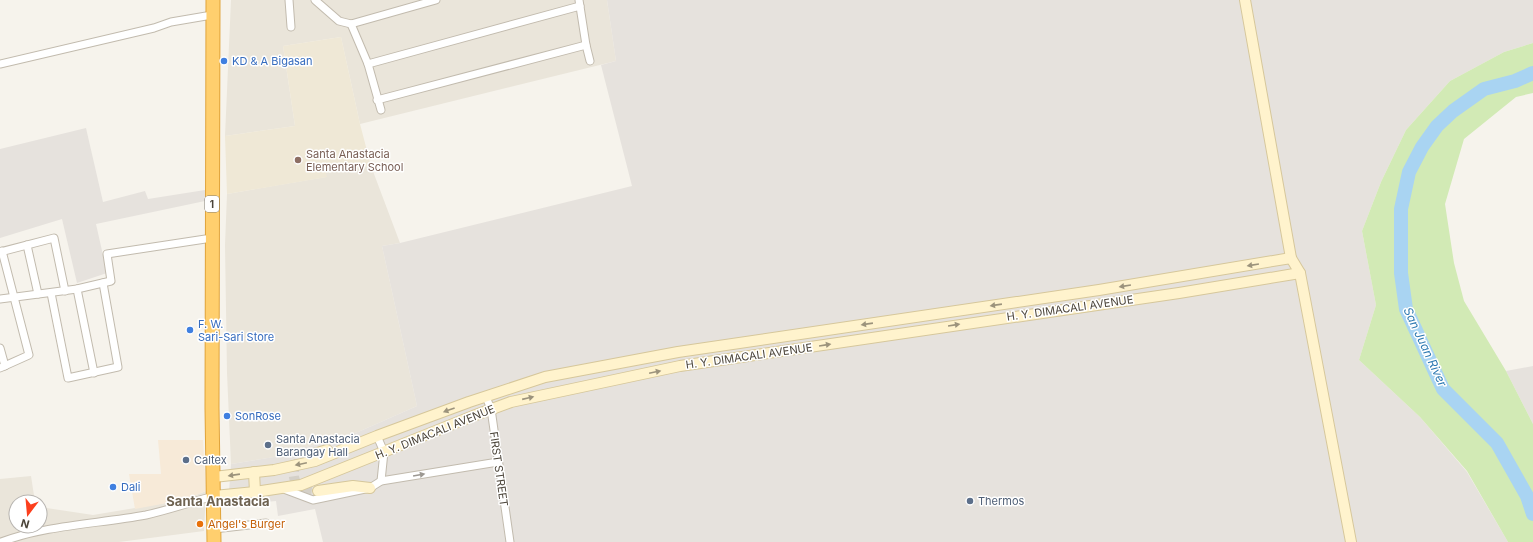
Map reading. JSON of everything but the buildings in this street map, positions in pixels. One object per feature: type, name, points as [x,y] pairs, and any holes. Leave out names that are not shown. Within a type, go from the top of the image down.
[{"type":"highway","name":"1","points":[[213,0],[212,408],[214,535]]},
{"type":"street","points":[[289,0],[291,27]]},
{"type":"street","points":[[315,0],[339,21],[351,24],[436,0]]},
{"type":"street","points":[[1244,0],[1291,258],[1300,273],[1351,542]]},
{"type":"street","points":[[368,64],[579,3],[590,61]]},
{"type":"street","points":[[0,64],[154,28],[171,22],[212,15]]},
{"type":"street","points":[[351,24],[368,64],[381,110]]},
{"type":"street","points":[[377,100],[586,45]]},
{"type":"street","points":[[0,348],[2,367],[29,354],[1,252],[54,238],[65,291]]},
{"type":"street","points":[[0,299],[77,290],[111,281],[107,254],[212,238]]},
{"type":"street","points":[[27,245],[38,294]]},
{"type":"street","name":"H. Y. DIMACALI AVENUE","points":[[214,477],[274,470],[315,461],[377,436],[545,377],[678,352],[1099,290],[1291,258]]},
{"type":"street","name":"H. Y. DIMACALI AVENUE","points":[[214,496],[301,485],[491,409],[550,393],[680,366],[1300,273]]},
{"type":"street","points":[[51,293],[68,378],[94,373],[118,367],[103,283]]},
{"type":"street","points":[[77,290],[94,373]]},
{"type":"street","points":[[678,352],[680,366]]},
{"type":"street","name":"FIRST STREET","points":[[486,397],[491,409],[510,542]]},
{"type":"street","points":[[377,436],[384,452],[381,481]]},
{"type":"street","points":[[312,455],[346,445],[358,444]]},
{"type":"street","points":[[281,488],[313,500],[370,488],[381,481],[498,462]]},
{"type":"street","points":[[254,472],[255,492]]},
{"type":"street","points":[[318,491],[353,486],[370,488]]},
{"type":"street","points":[[1,542],[20,535],[53,528],[148,514],[214,496]]},
{"type":"street","points":[[214,535],[266,523]]},
{"type":"shaded area","points":[[231,0],[607,0],[616,61],[360,124],[341,37],[283,46],[295,126],[225,136]]},
{"type":"shaded area","points":[[607,0],[1533,0],[1533,43],[1504,52],[1450,81],[1406,130],[1381,182],[1362,231],[1376,305],[1359,360],[1420,417],[1467,472],[1508,542],[323,542],[315,509],[278,516],[276,501],[228,506],[231,464],[292,454],[292,451],[358,432],[417,406],[382,246],[400,243],[632,186],[601,65],[616,61]]},
{"type":"shaded area","points":[[341,37],[360,124],[371,166],[326,173],[327,177],[227,194],[225,136],[295,126],[283,46]]},
{"type":"shaded area","points":[[86,128],[103,202],[145,191],[148,199],[205,190],[205,201],[96,224],[107,273],[77,283],[62,219],[0,238],[0,149]]},
{"type":"shaded area","points":[[371,166],[400,243],[382,246],[417,406],[358,432],[292,451],[293,454],[231,464],[227,373],[225,245],[227,194],[326,177],[326,173]]},
{"type":"shaded area","points":[[1533,366],[1533,424],[1506,371]]},
{"type":"shaded area","points":[[158,440],[203,440],[206,491],[183,500],[135,509],[129,474],[161,474]]},
{"type":"shaded area","points":[[31,476],[34,494],[8,494],[8,534],[48,534],[48,508],[93,515],[183,500],[206,491],[204,531],[119,542],[0,542],[0,479]]},
{"type":"green space","points":[[1533,43],[1533,93],[1516,97],[1464,139],[1445,204],[1454,263],[1464,301],[1506,371],[1533,424],[1533,542],[1508,542],[1467,471],[1420,417],[1359,360],[1376,305],[1362,231],[1381,182],[1406,130],[1450,81],[1504,52]]},
{"type":"waterway","name":"San Juan River","points":[[1533,73],[1515,81],[1484,89],[1453,111],[1437,126],[1422,147],[1409,172],[1401,209],[1401,273],[1406,309],[1443,389],[1497,443],[1527,496],[1533,514]]},
{"type":"tunnel","points":[[311,455],[302,459],[297,464],[294,470],[294,477],[296,483],[301,488],[309,491],[318,491]]},
{"type":"place","name":"KD & A Bigasan","points":[[224,61]]},
{"type":"place","name":"Santa Anastacia Elementary School","points":[[298,160]]},
{"type":"place","name":"F. W. Sari-Sari Store","points":[[190,330]]},
{"type":"place","name":"SonRose","points":[[227,416]]},
{"type":"place","name":"Santa Anastacia Barangay Hall","points":[[268,445]]},
{"type":"place","name":"Caltex","points":[[186,460]]},
{"type":"place","name":"Dali","points":[[113,487]]},
{"type":"place","name":"Thermos","points":[[970,501]]},
{"type":"place","name":"Angel's Burger","points":[[200,524]]},
{"type":"district","name":"Santa Anastacia","points":[[218,501]]}]
